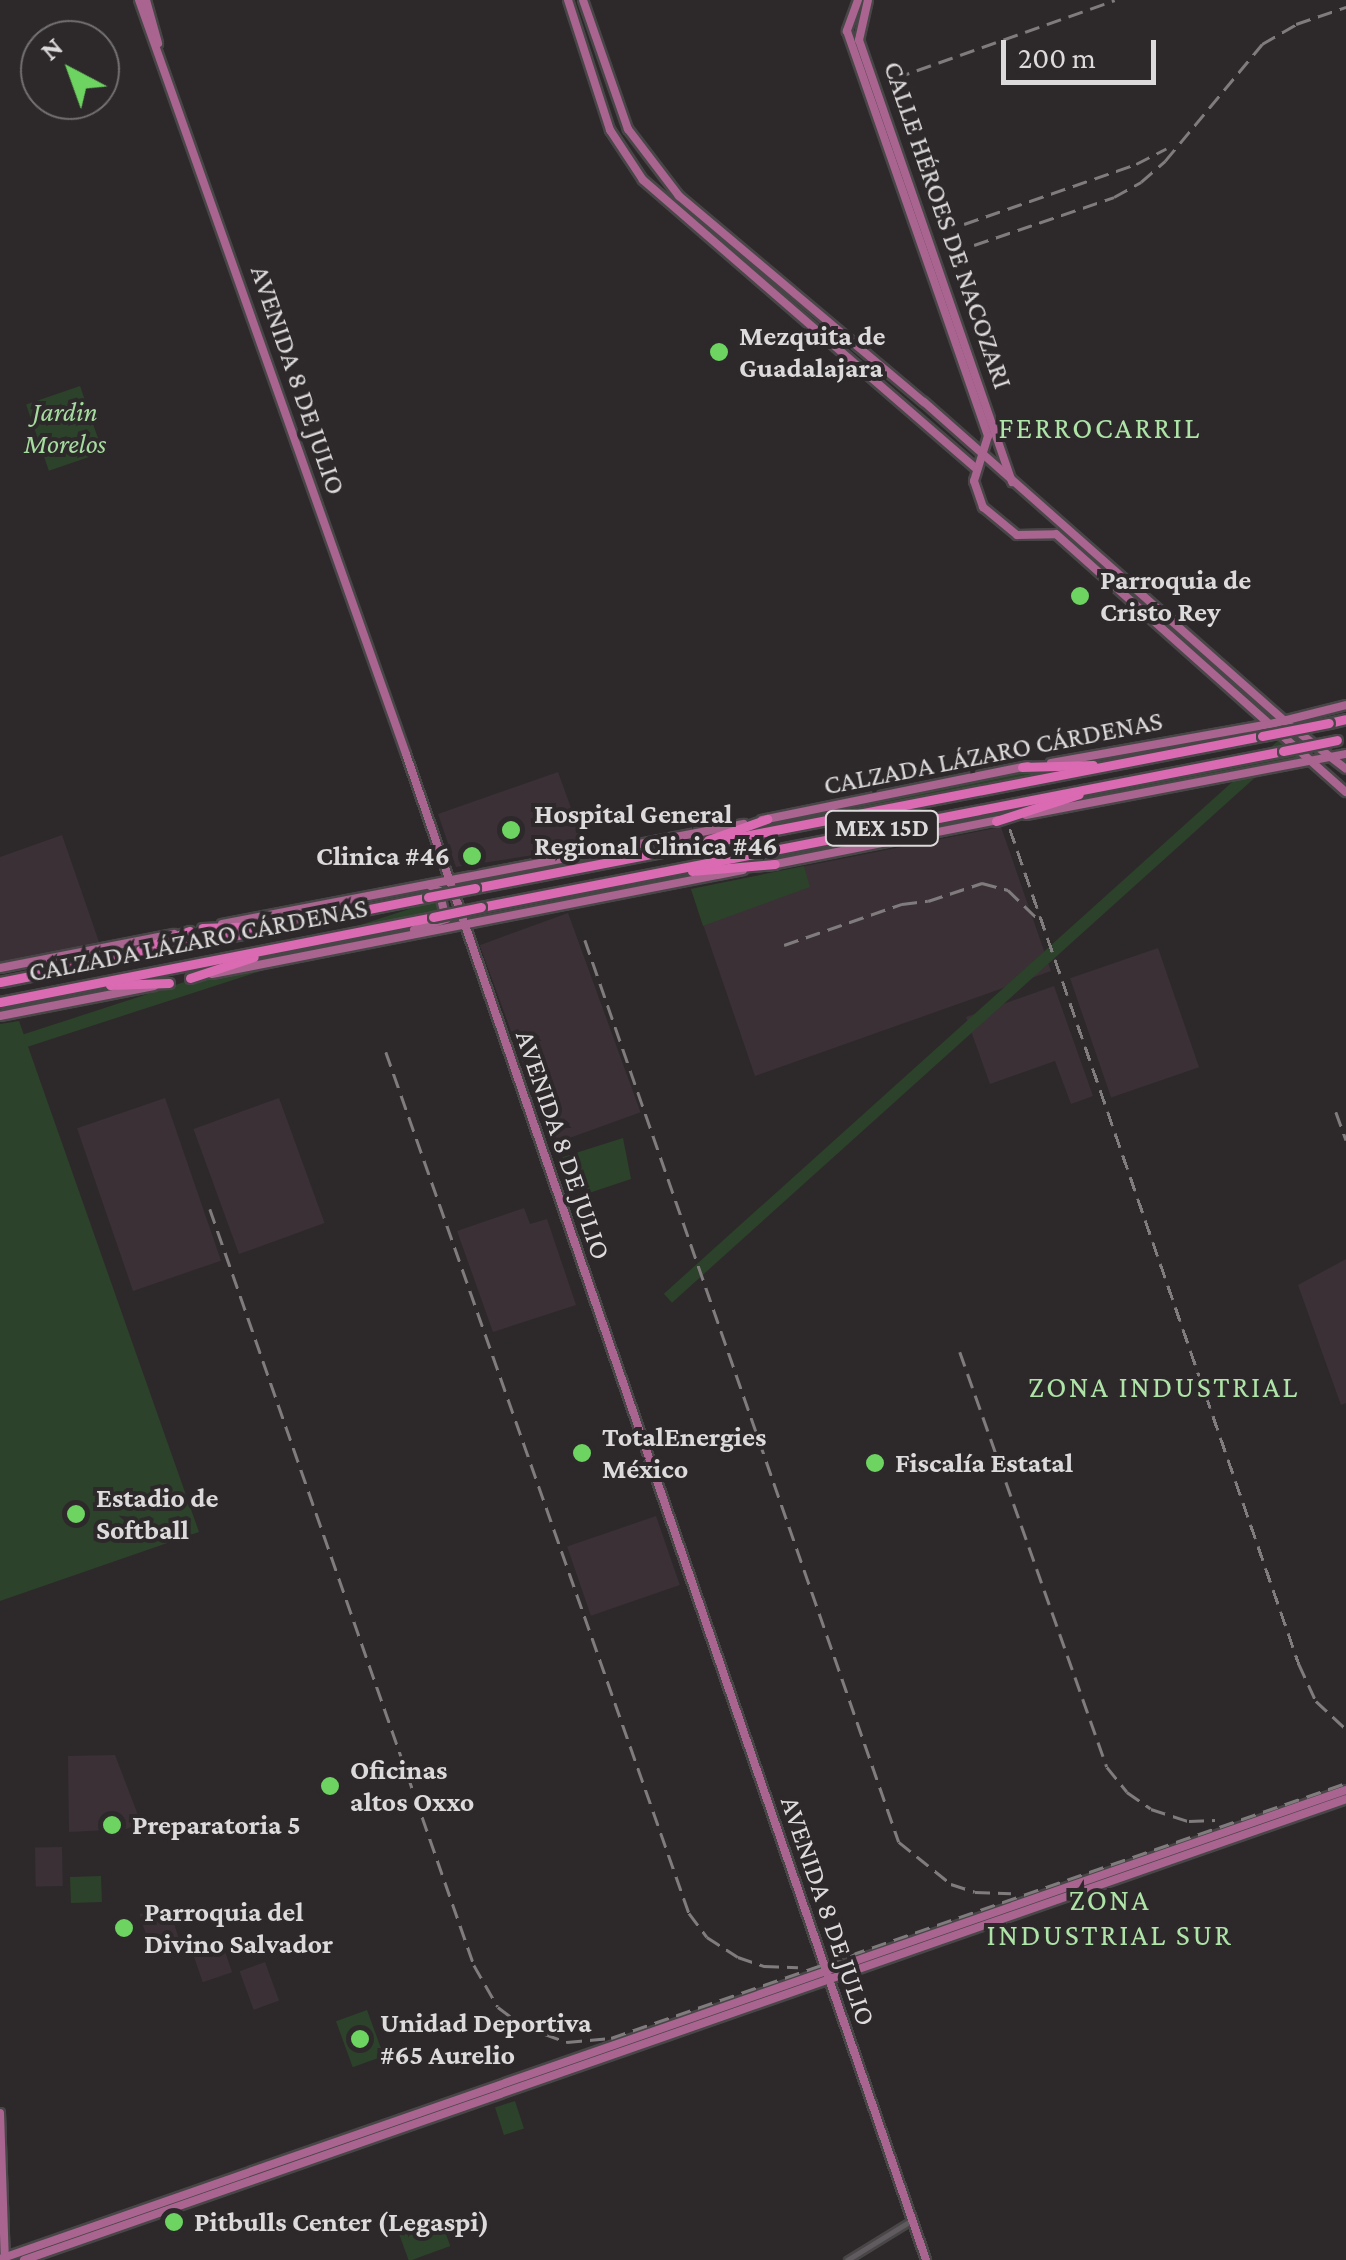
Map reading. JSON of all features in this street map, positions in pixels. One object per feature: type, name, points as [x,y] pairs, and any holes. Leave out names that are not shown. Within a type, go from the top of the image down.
[{"type":"highway","name":"CALZADA LÁZARO CÁRDENAS","points":[[0,982],[1346,720]]},
{"type":"highway","name":"CALZADA LÁZARO CÁRDENAS","points":[[0,1002],[1342,740]]},
{"type":"highway","points":[[1022,767],[1136,762]]},
{"type":"highway","points":[[996,821],[1105,785]]},
{"type":"highway","points":[[680,848],[767,819]]},
{"type":"highway","points":[[649,874],[775,864]]},
{"type":"highway","points":[[202,928],[303,922]]},
{"type":"highway","points":[[114,960],[189,931]]},
{"type":"highway","points":[[190,978],[287,946]]},
{"type":"highway","points":[[82,986],[169,983]]},
{"type":"main road","name":"AVENIDA 8 DE JULIO","points":[[142,0],[926,2260]]},
{"type":"main road","points":[[568,0],[610,130],[636,171],[976,468]]},
{"type":"main road","points":[[583,0],[626,124],[665,182],[924,402],[982,458],[1284,721],[1346,769]]},
{"type":"main road","name":"CALLE HÉROES DE NACOZARI","points":[[858,0],[847,31],[984,425],[988,440],[982,458]]},
{"type":"main road","name":"CALLE HÉROES DE NACOZARI","points":[[868,0],[859,40],[1012,482]]},
{"type":"main road","points":[[982,458],[976,468],[977,496],[1000,526],[1026,537],[1056,534],[1346,792]]},
{"type":"main road","name":"CALZADA LÁZARO CÁRDENAS","points":[[0,968],[1022,767],[1271,724],[1346,705]]},
{"type":"main road","name":"CALZADA LÁZARO CÁRDENAS","points":[[0,1016],[1346,754]]},
{"type":"main road","points":[[377,942],[446,919],[440,891],[427,884]]},
{"type":"main road","points":[[827,1975],[1346,1790]]},
{"type":"main road","points":[[0,2113],[3,2259],[1346,1799]]},
{"type":"main road","points":[[24,2260],[702,2018]]},
{"type":"street","points":[[847,2260],[912,2220]]},
{"type":"shaded area","name":"Hospital General Regional Clinica #46","points":[[558,772],[585,847],[456,867],[438,814]]},
{"type":"shaded area","points":[[1001,827],[1051,971],[755,1076],[691,889]]},
{"type":"shaded area","points":[[62,835],[99,942],[0,963],[0,857]]},
{"type":"shaded area","points":[[568,913],[641,1112],[552,1144],[480,945]]},
{"type":"shaded area","points":[[1158,948],[1199,1067],[1111,1097],[1070,978]]},
{"type":"shaded area","points":[[1054,986],[1093,1096],[1071,1104],[1055,1061],[990,1084],[966,1017]]},
{"type":"shaded area","points":[[165,1098],[221,1261],[133,1291],[77,1128]]},
{"type":"shaded area","points":[[279,1098],[324,1223],[239,1254],[193,1129]]},
{"type":"shaded area","points":[[524,1208],[530,1224],[547,1219],[576,1305],[493,1332],[457,1231]]},
{"type":"shaded area","points":[[1346,1259],[1346,1403],[1341,1405],[1298,1285]]},
{"type":"shaded area","points":[[656,1516],[680,1585],[591,1616],[567,1547]]},
{"type":"shaded area","points":[[115,1755],[141,1823],[126,1829],[69,1832],[68,1756]]},
{"type":"shaded area","points":[[35,1847],[62,1847],[63,1886],[36,1886]]},
{"type":"shaded area","points":[[168,1905],[181,1944],[152,1953],[139,1914]]},
{"type":"shaded area","points":[[221,1940],[232,1972],[203,1982],[192,1950]]},
{"type":"shaded area","points":[[265,1962],[279,2001],[254,2010],[240,1971]]},
{"type":"green space","name":"Jardin Morelos","points":[[80,386],[103,452],[49,471],[26,405]]},
{"type":"green space","points":[[1280,739],[1288,748],[672,1303],[664,1294]]},
{"type":"green space","points":[[1296,755],[1300,759],[1049,808],[1106,790]]},
{"type":"green space","points":[[1083,769],[713,841],[767,823],[1024,770]]},
{"type":"green space","points":[[1064,798],[1005,817],[772,862],[710,867]]},
{"type":"green space","points":[[724,831],[675,847],[479,885],[478,881]]},
{"type":"green space","points":[[804,866],[810,887],[703,926],[691,889]]},
{"type":"green space","points":[[725,872],[555,904],[553,897],[651,879]]},
{"type":"green space","points":[[437,900],[441,912],[18,1050],[14,1038]]},
{"type":"green space","points":[[436,921],[383,939],[241,965],[289,950]]},
{"type":"green space","points":[[19,1021],[199,1532],[0,1601],[0,1024]]},
{"type":"green space","points":[[623,1138],[631,1179],[589,1193],[580,1169],[564,1174],[560,1158]]},
{"type":"green space","points":[[101,1876],[102,1902],[71,1903],[70,1877]]},
{"type":"green space","name":"Unidad Deportiva #65 Aurelio","points":[[367,2010],[384,2056],[353,2067],[336,2021]]},
{"type":"green space","points":[[515,2101],[524,2129],[504,2135],[495,2107]]},
{"type":"green space","points":[[439,2215],[450,2246],[409,2260],[398,2230]]},
{"type":"railway","points":[[895,78],[1115,0]]},
{"type":"railway","points":[[974,245],[1114,197],[1141,182],[1165,161],[1262,44],[1296,24],[1346,7]]},
{"type":"railway","points":[[964,224],[1136,164],[1166,149]]},
{"type":"railway","points":[[1010,829],[1299,1664],[1316,1701],[1346,1729]]},
{"type":"railway","points":[[784,945],[902,904],[928,901],[982,883],[1008,890],[1037,918]]},
{"type":"railway","points":[[585,940],[899,1842],[951,1884],[975,1892],[1011,1893]]},
{"type":"railway","points":[[386,1052],[689,1913],[707,1937],[738,1957],[764,1966],[798,1967]]},
{"type":"railway","points":[[1336,1112],[1346,1140]]},
{"type":"railway","points":[[210,1209],[474,1965],[498,2007],[523,2026],[567,2042],[611,2038],[1346,1783]]},
{"type":"railway","points":[[960,1352],[1107,1767],[1127,1792],[1151,1809],[1189,1821],[1215,1820]]},
{"type":"place","name":"Mezquita de Guadalajara","points":[[719,352]]},
{"type":"place","name":"Parroquia de Cristo Rey","points":[[1080,596]]},
{"type":"place","name":"Hospital General Regional Clinica #46","points":[[511,830]]},
{"type":"place","name":"Clinica #46","points":[[472,856]]},
{"type":"place","name":"TotalEnergies México","points":[[582,1453]]},
{"type":"place","name":"Fiscalía Estatal","points":[[875,1463]]},
{"type":"place","name":"Estadio de Softball","points":[[76,1514]]},
{"type":"place","name":"Oficinas altos Oxxo","points":[[330,1786]]},
{"type":"place","name":"Preparatoria 5","points":[[112,1825]]},
{"type":"place","name":"Parroquia del Divino Salvador","points":[[124,1928]]},
{"type":"place","name":"Unidad Deportiva #65 Aurelio","points":[[360,2039]]},
{"type":"place","name":"Pitbulls Center (Legaspi)","points":[[174,2222]]},
{"type":"district","name":"FERROCARRIL","points":[[1100,428]]},
{"type":"district","name":"ZONA INDUSTRIAL","points":[[1164,1387]]},
{"type":"district","name":"ZONA INDUSTRIAL SUR","points":[[1110,1917]]}]
